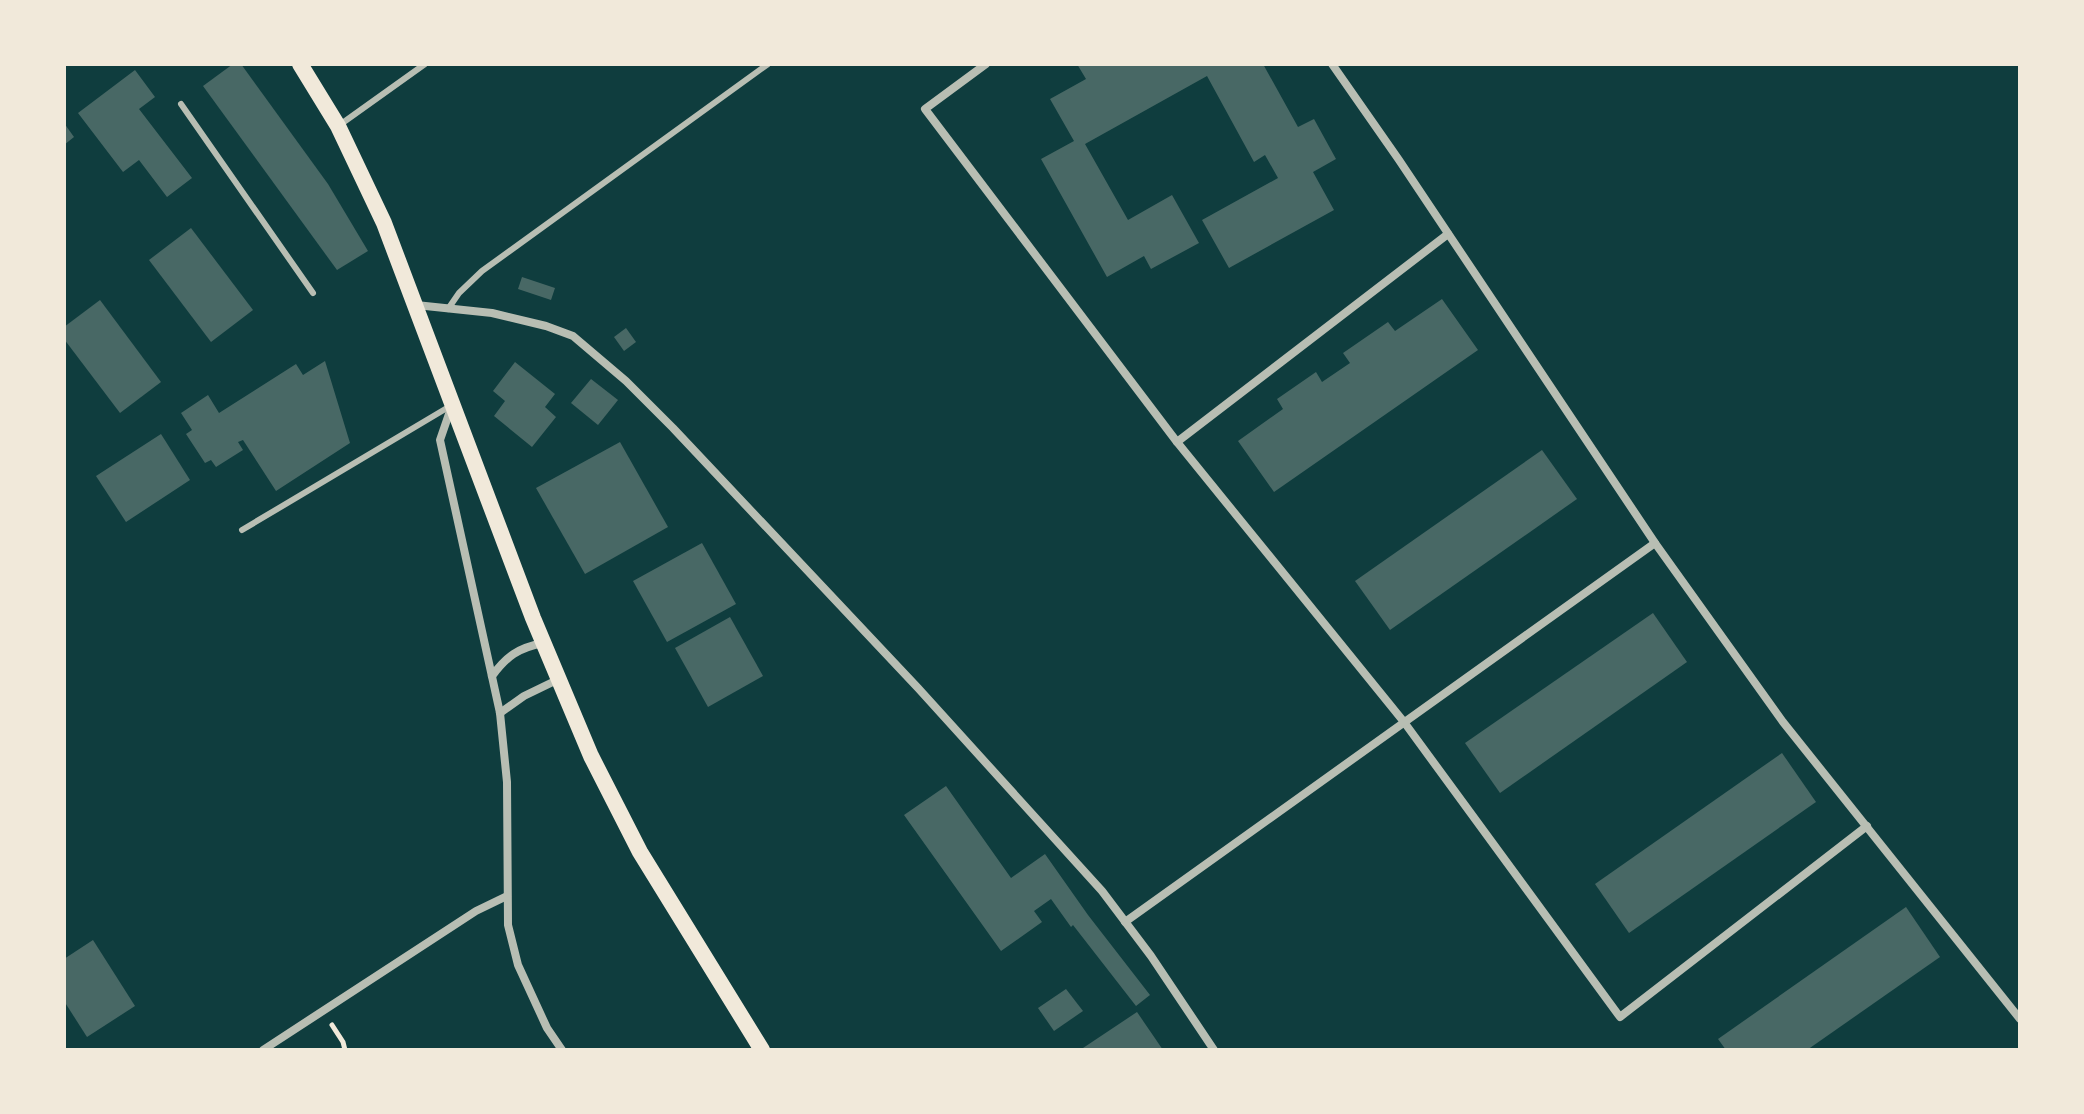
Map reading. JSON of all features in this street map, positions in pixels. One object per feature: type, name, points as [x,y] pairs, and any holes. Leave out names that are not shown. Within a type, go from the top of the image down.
[{"type":"main road","points":[[300,64],[338,126],[384,223],[557,680],[596,767],[634,841],[762,1050]]},
{"type":"street","points":[[986,64],[925,109],[1177,442],[1404,722],[1620,1017],[1867,826]]},
{"type":"street","points":[[1332,64],[1655,543],[1783,722],[2020,1019]]},
{"type":"street","points":[[1177,442],[1448,234]]},
{"type":"street","points":[[416,305],[492,313],[546,326],[573,336],[626,381],[918,688],[1102,891],[1151,956],[1214,1050]]},
{"type":"street","points":[[452,404],[440,440],[500,713],[507,782],[508,925],[518,965],[547,1028],[562,1050]]},
{"type":"street","points":[[1125,922],[1655,543]]},
{"type":"street","points":[[492,676],[512,654],[543,643]]},
{"type":"street","points":[[500,713],[524,696],[557,680]]},
{"type":"street","points":[[263,1050],[476,911],[507,896]]},
{"type":"lane","points":[[338,126],[425,64]]},
{"type":"lane","points":[[447,309],[482,271],[768,64]]},
{"type":"lane","points":[[181,104],[313,293]]},
{"type":"lane","points":[[242,530],[452,404]]},
{"type":"building","points":[[233,64],[241,64],[328,184],[368,251],[337,270],[203,86]]},
{"type":"building","points":[[1077,64],[1263,64],[1298,127],[1314,119],[1336,159],[1313,172],[1334,210],[1229,268],[1202,220],[1278,178],[1265,155],[1254,162],[1207,76],[1085,144],[1128,220],[1172,195],[1199,243],[1151,269],[1144,256],[1107,277],[1041,159],[1074,141],[1050,99],[1086,79]]},
{"type":"building","points":[[135,70],[155,97],[139,109],[192,178],[167,197],[139,160],[123,172],[78,113]]},
{"type":"building","points":[[64,123],[74,137],[64,145]]},
{"type":"building","points":[[191,228],[253,310],[211,342],[149,260]]},
{"type":"building","points":[[522,277],[555,288],[551,300],[518,289]]},
{"type":"building","points":[[1442,299],[1478,350],[1274,492],[1238,441],[1283,409],[1277,399],[1316,372],[1322,382],[1350,363],[1343,353],[1388,322],[1395,331]]},
{"type":"building","points":[[100,300],[161,382],[120,413],[64,339],[64,327]]},
{"type":"building","points":[[626,328],[636,342],[624,351],[614,337]]},
{"type":"building","points":[[325,361],[350,443],[276,491],[243,440],[238,442],[243,450],[216,467],[211,460],[205,463],[186,434],[192,430],[181,413],[208,395],[219,413],[296,364],[303,375]]},
{"type":"building","points":[[515,362],[555,394],[545,407],[556,417],[532,447],[494,416],[505,401],[493,391]]},
{"type":"building","points":[[591,379],[618,400],[598,425],[571,403]]},
{"type":"building","points":[[161,434],[190,480],[126,522],[96,476]]},
{"type":"building","points":[[620,442],[668,527],[585,574],[536,488]]},
{"type":"building","points":[[1542,450],[1577,499],[1390,630],[1355,581]]},
{"type":"building","points":[[702,543],[736,604],[667,642],[633,581]]},
{"type":"building","points":[[1653,613],[1687,662],[1500,793],[1465,743]]},
{"type":"building","points":[[730,617],[763,676],[708,707],[675,648]]},
{"type":"building","points":[[1782,753],[1816,802],[1629,933],[1595,884]]},
{"type":"building","points":[[946,786],[1011,878],[1045,854],[1150,995],[1136,1006],[1051,899],[1034,911],[1042,922],[1001,951],[904,815]]},
{"type":"building","points":[[1906,907],[1940,957],[1807,1050],[1726,1050],[1718,1039]]},
{"type":"building","points":[[93,940],[135,1006],[87,1037],[64,1001],[64,959]]},
{"type":"building","points":[[1066,989],[1083,1011],[1054,1031],[1038,1008]]},
{"type":"building","points":[[1137,1012],[1163,1050],[1080,1050]]}]
